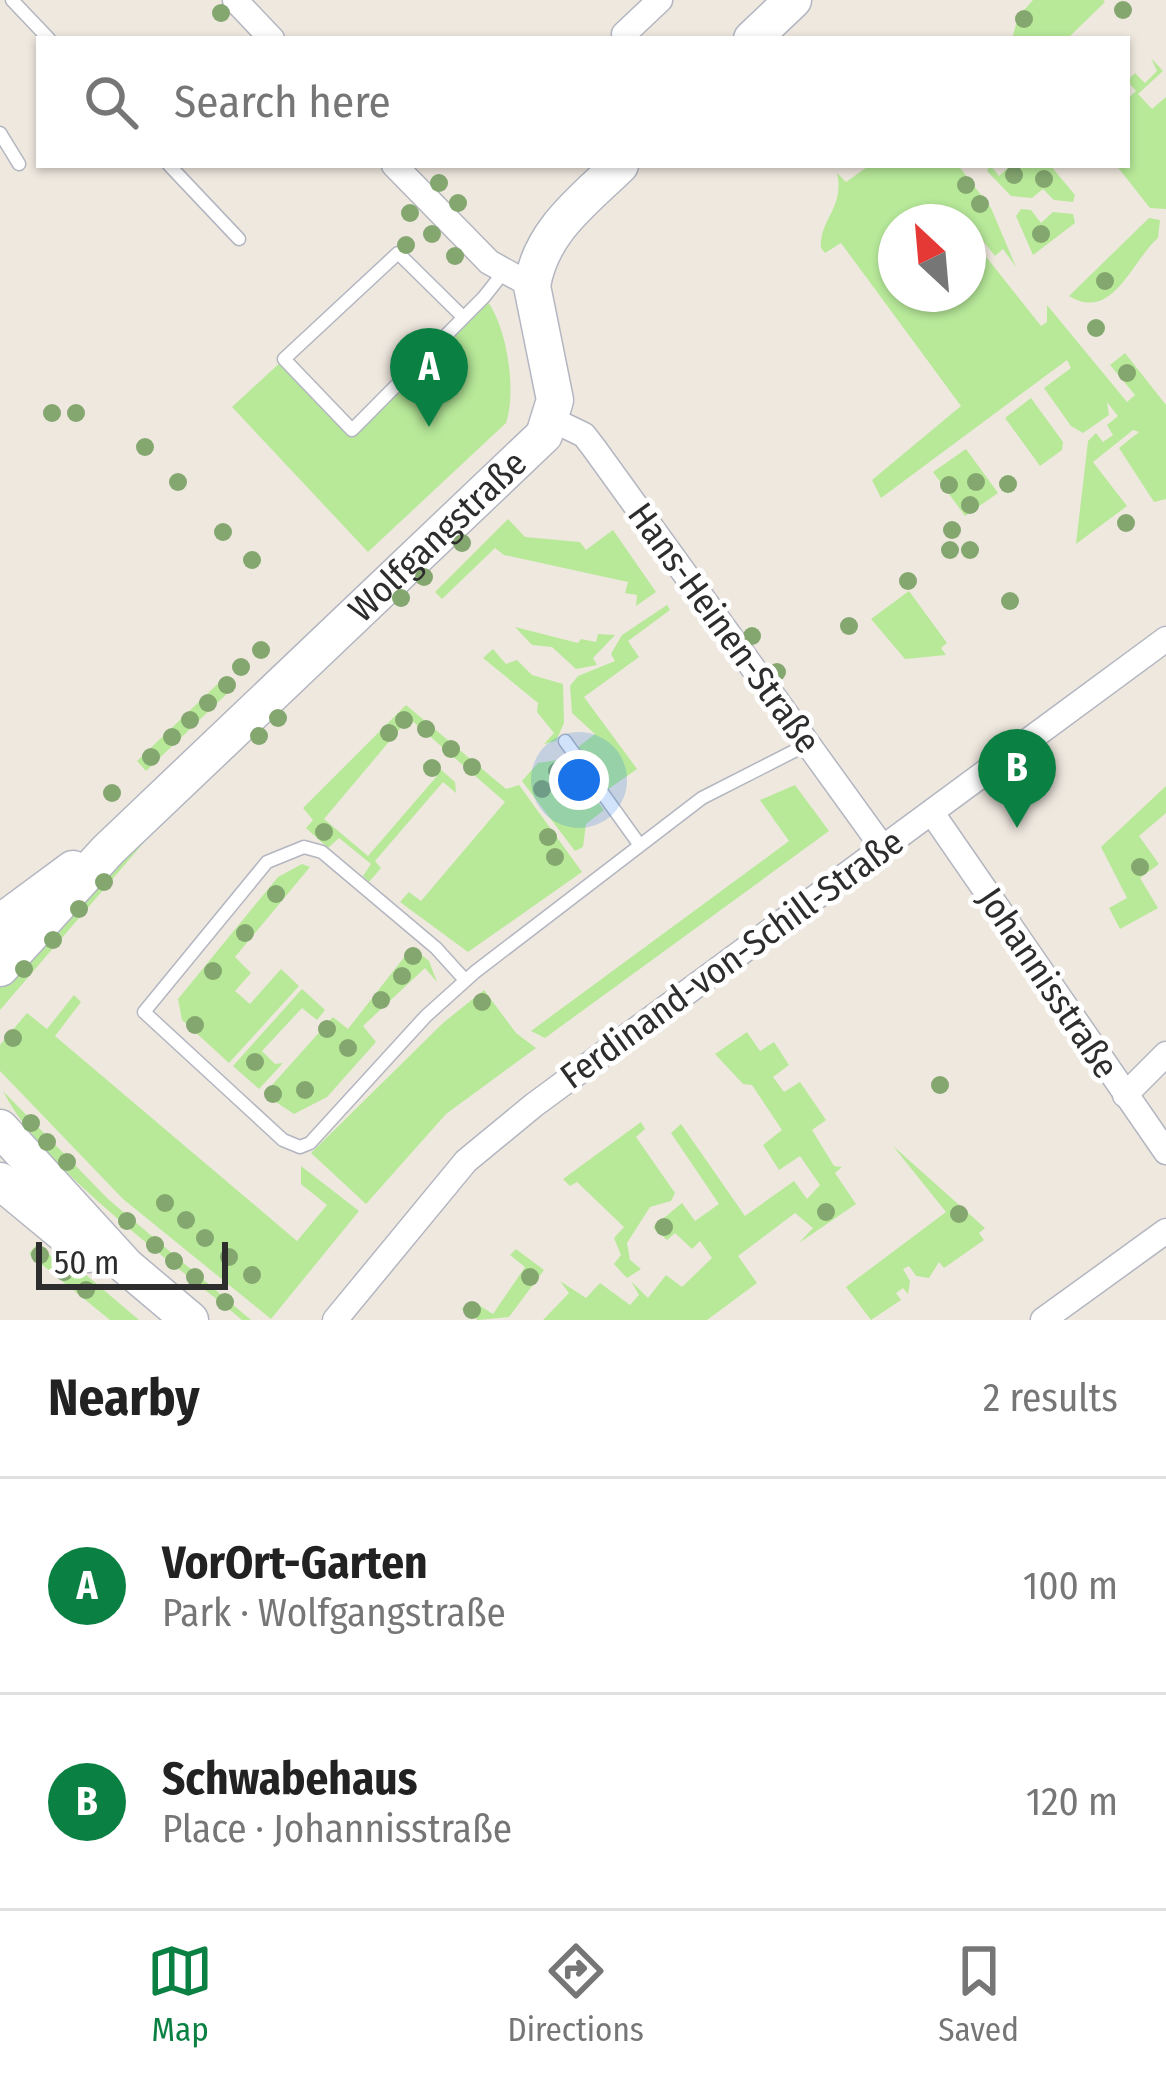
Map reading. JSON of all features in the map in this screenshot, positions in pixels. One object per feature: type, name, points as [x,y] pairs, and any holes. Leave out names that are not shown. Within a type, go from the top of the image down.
[{"type":"main road","points":[[755,36],[793,0]]},
{"type":"main road","points":[[518,279],[546,238],[617,168]]},
{"type":"main road","name":"Wolfgangstraße","points":[[0,968],[81,886],[108,850],[506,475],[553,420],[552,379],[518,279]]},
{"type":"main road","name":"Wolfgangstraße","points":[[0,923],[57,879],[108,850]]},
{"type":"main road","points":[[0,1128],[126,1266],[190,1320]]},
{"type":"main road","points":[[0,1181],[92,1257],[126,1266]]},
{"type":"street","points":[[624,34],[660,0]]},
{"type":"street","points":[[240,2],[269,36]]},
{"type":"street","points":[[397,168],[518,279]]},
{"type":"street","name":"Hans-Heinen-Straße","points":[[553,420],[584,435],[884,848]]},
{"type":"street","name":"Ferdinand-von-Schill-Straße","points":[[335,1320],[466,1161],[567,1078],[1166,639]]},
{"type":"street","name":"Johannisstraße","points":[[932,813],[1166,1152]]},
{"type":"street","points":[[1126,1095],[1166,1054]]},
{"type":"street","points":[[1043,1320],[1166,1231]]},
{"type":"lane","points":[[12,0],[46,36]]},
{"type":"lane","points":[[0,133],[20,164]]},
{"type":"lane","points":[[172,168],[239,239]]},
{"type":"lane","points":[[463,317],[398,253],[284,359],[352,430],[463,317],[518,279]]},
{"type":"lane","points":[[565,741],[639,844]]},
{"type":"lane","points":[[465,980],[436,948],[322,852],[304,847],[267,862],[144,1012],[284,1139],[300,1147],[318,1137],[465,980],[702,798],[808,744]]},
{"type":"green space","points":[[1033,0],[1105,2],[1070,36],[1013,36],[1018,17]]},
{"type":"green space","points":[[1151,58],[1163,71],[1138,94],[1152,109],[1166,97],[1166,209],[1150,208],[1118,168],[1130,168],[1130,96],[1136,91],[1130,78],[1135,73],[1145,83],[1157,71]]},
{"type":"green space","points":[[866,168],[960,168],[991,208],[1016,267],[1003,249],[995,256],[986,245],[986,204],[878,204],[878,293],[841,243],[825,253],[821,248],[838,195],[837,173],[846,182]]},
{"type":"green space","points":[[992,168],[999,176],[1008,168],[1052,168],[1075,195],[1073,202],[1054,200],[1043,189],[1032,198],[1011,196],[987,171]]},
{"type":"green space","points":[[1021,209],[1031,210],[1041,223],[1053,212],[1073,214],[1075,223],[1033,255],[1016,216]]},
{"type":"green space","points":[[1149,218],[1160,220],[1158,238],[1110,295],[1084,302],[1069,296]]},
{"type":"green space","points":[[986,257],[1041,326],[1047,322],[1047,305],[1127,402],[1135,395],[1110,365],[1125,353],[1166,405],[1166,499],[1154,502],[1119,448],[1139,432],[1133,430],[1093,462],[1127,506],[1076,544],[1088,441],[1096,433],[1103,442],[1113,435],[1107,425],[1118,416],[1107,402],[1109,415],[1083,433],[1071,426],[1044,388],[1071,368],[1067,360],[881,498],[872,480],[961,406],[892,312],[986,312]]},
{"type":"green space","points":[[484,297],[499,323],[508,357],[506,423],[368,552],[232,407],[284,359],[352,430]]},
{"type":"green space","points":[[1031,398],[1063,442],[1062,450],[1040,466],[1005,418]]},
{"type":"green space","points":[[966,449],[998,493],[965,516],[933,472]]},
{"type":"green space","points":[[508,519],[525,537],[580,542],[586,550],[613,530],[656,592],[636,606],[637,595],[625,593],[628,582],[504,555],[495,548],[442,599],[435,592]]},
{"type":"green space","points":[[909,591],[947,643],[941,648],[946,655],[905,659],[871,619]]},
{"type":"green space","points":[[667,605],[670,610],[628,641],[639,657],[584,697],[637,769],[607,790],[578,747],[595,734],[572,713],[570,686],[578,676],[615,661],[611,654],[622,635]]},
{"type":"green space","points":[[515,627],[578,643],[581,639],[596,642],[598,634],[615,635],[593,658],[597,665],[576,669],[552,647],[532,645]]},
{"type":"green space","points":[[493,649],[506,664],[517,660],[532,675],[563,684],[564,723],[556,741],[544,744],[554,733],[537,712],[538,703],[483,658]]},
{"type":"green space","points":[[226,676],[235,686],[146,771],[137,761]]},
{"type":"green space","points":[[406,705],[506,789],[519,785],[582,872],[468,952],[400,902],[409,892],[421,901],[505,802],[409,718],[324,819],[368,856],[437,776],[422,764],[432,762],[455,782],[456,793],[443,782],[375,861],[381,868],[369,882],[363,876],[371,864],[339,838],[328,848],[306,828],[313,820],[303,808]]},
{"type":"green space","points":[[564,759],[604,810],[586,824],[583,847],[575,851],[522,781],[538,763]]},
{"type":"green space","points":[[795,785],[829,831],[545,1038],[531,1031],[789,841],[760,800]]},
{"type":"green space","points":[[1166,786],[1166,813],[1139,836],[1159,864],[1140,878],[1158,908],[1120,929],[1109,908],[1127,898],[1101,847]]},
{"type":"green space","points":[[164,819],[0,1010],[0,982]]},
{"type":"green space","points":[[302,864],[310,867],[235,957],[251,973],[235,991],[250,1004],[281,969],[299,986],[229,1063],[182,1020],[178,999],[278,877]]},
{"type":"green space","points":[[412,947],[429,961],[437,982],[425,968],[363,1026],[376,1042],[327,1097],[294,1114],[264,1094],[333,1017],[348,1029]]},
{"type":"green space","points":[[302,989],[325,1010],[317,1020],[302,1008],[262,1051],[275,1064],[283,1063],[259,1089],[233,1066]]},
{"type":"green space","points":[[484,990],[516,1033],[536,1048],[446,1114],[366,1204],[311,1153],[443,1023]]},
{"type":"green space","points":[[74,995],[81,1002],[55,1036],[297,1241],[327,1205],[301,1184],[301,1166],[359,1211],[271,1319],[123,1199],[0,1071],[0,1045],[27,1013],[47,1029]]},
{"type":"green space","points":[[747,1032],[760,1051],[774,1042],[789,1065],[773,1077],[784,1092],[800,1082],[826,1120],[812,1130],[834,1166],[842,1167],[835,1173],[856,1204],[799,1243],[813,1228],[795,1213],[738,1256],[757,1283],[707,1320],[543,1320],[569,1293],[560,1281],[586,1298],[600,1283],[630,1305],[639,1295],[631,1281],[648,1298],[666,1275],[682,1287],[712,1258],[700,1241],[692,1249],[675,1233],[667,1240],[653,1227],[682,1203],[695,1221],[719,1204],[671,1133],[681,1124],[745,1216],[794,1181],[807,1199],[820,1185],[800,1156],[779,1170],[763,1145],[782,1130],[752,1085],[743,1084],[715,1054]]},
{"type":"green space","points":[[3,1091],[108,1199],[251,1320],[242,1320],[78,1183],[22,1121]]},
{"type":"green space","points":[[641,1122],[645,1129],[636,1137],[675,1193],[671,1201],[650,1207],[627,1243],[630,1260],[641,1269],[627,1278],[614,1264],[621,1255],[614,1238],[624,1227],[577,1182],[570,1186],[563,1179]]},
{"type":"green space","points":[[893,1146],[985,1228],[979,1233],[984,1240],[944,1268],[939,1262],[929,1278],[916,1276],[909,1266],[903,1269],[910,1281],[908,1294],[903,1288],[896,1293],[901,1300],[871,1320],[846,1287],[946,1212]]},
{"type":"green space","points":[[37,1244],[52,1257],[65,1257],[139,1320],[110,1320],[29,1254]]},
{"type":"green space","points":[[516,1249],[544,1270],[509,1317],[478,1320],[461,1309],[477,1304],[493,1314],[525,1267],[510,1255]]},
{"type":"place","name":"VorOrt-Garten","points":[[429,427]]},
{"type":"place","name":"Schwabehaus","points":[[1017,828]]}]
